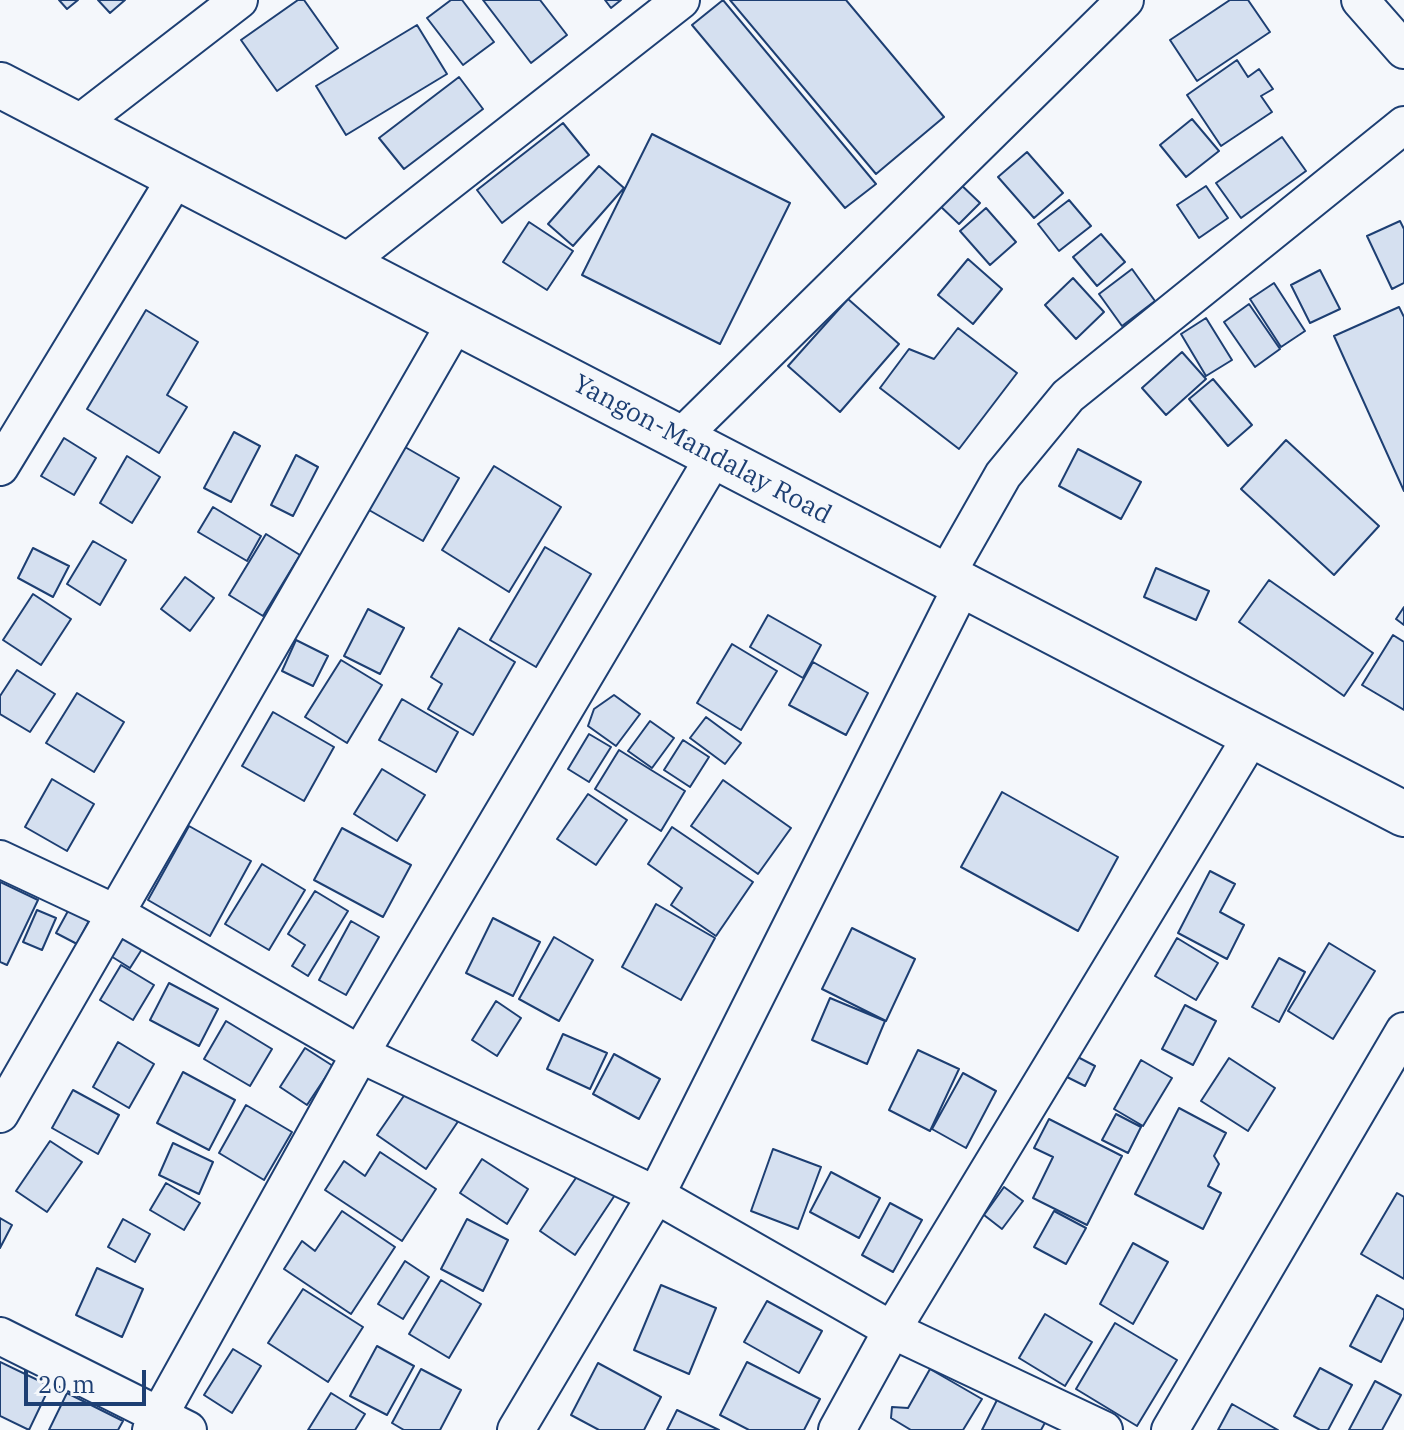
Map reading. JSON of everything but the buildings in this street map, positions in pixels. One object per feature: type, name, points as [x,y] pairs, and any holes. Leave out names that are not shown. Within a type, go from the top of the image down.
[{"type":"highway","name":"Yangon-Mandalay Road","points":[[0,85],[1404,814]]},
{"type":"street","points":[[77,125],[239,0]]},
{"type":"street","points":[[344,264],[681,0]]},
{"type":"street","points":[[0,1336],[167,1425],[360,1054],[696,448],[1125,0]]},
{"type":"street","points":[[1360,0],[1404,50]]},
{"type":"street","points":[[516,1430],[656,1195],[1003,475],[1068,396],[1404,125]]},
{"type":"street","points":[[0,467],[177,176]]},
{"type":"street","points":[[0,1114],[456,322]]},
{"type":"street","points":[[837,1430],[892,1330],[1251,737]]},
{"type":"street","points":[[0,859],[115,913],[360,1054],[656,1195],[892,1330],[1104,1430]]},
{"type":"street","points":[[1170,1430],[1404,1031]]}]
